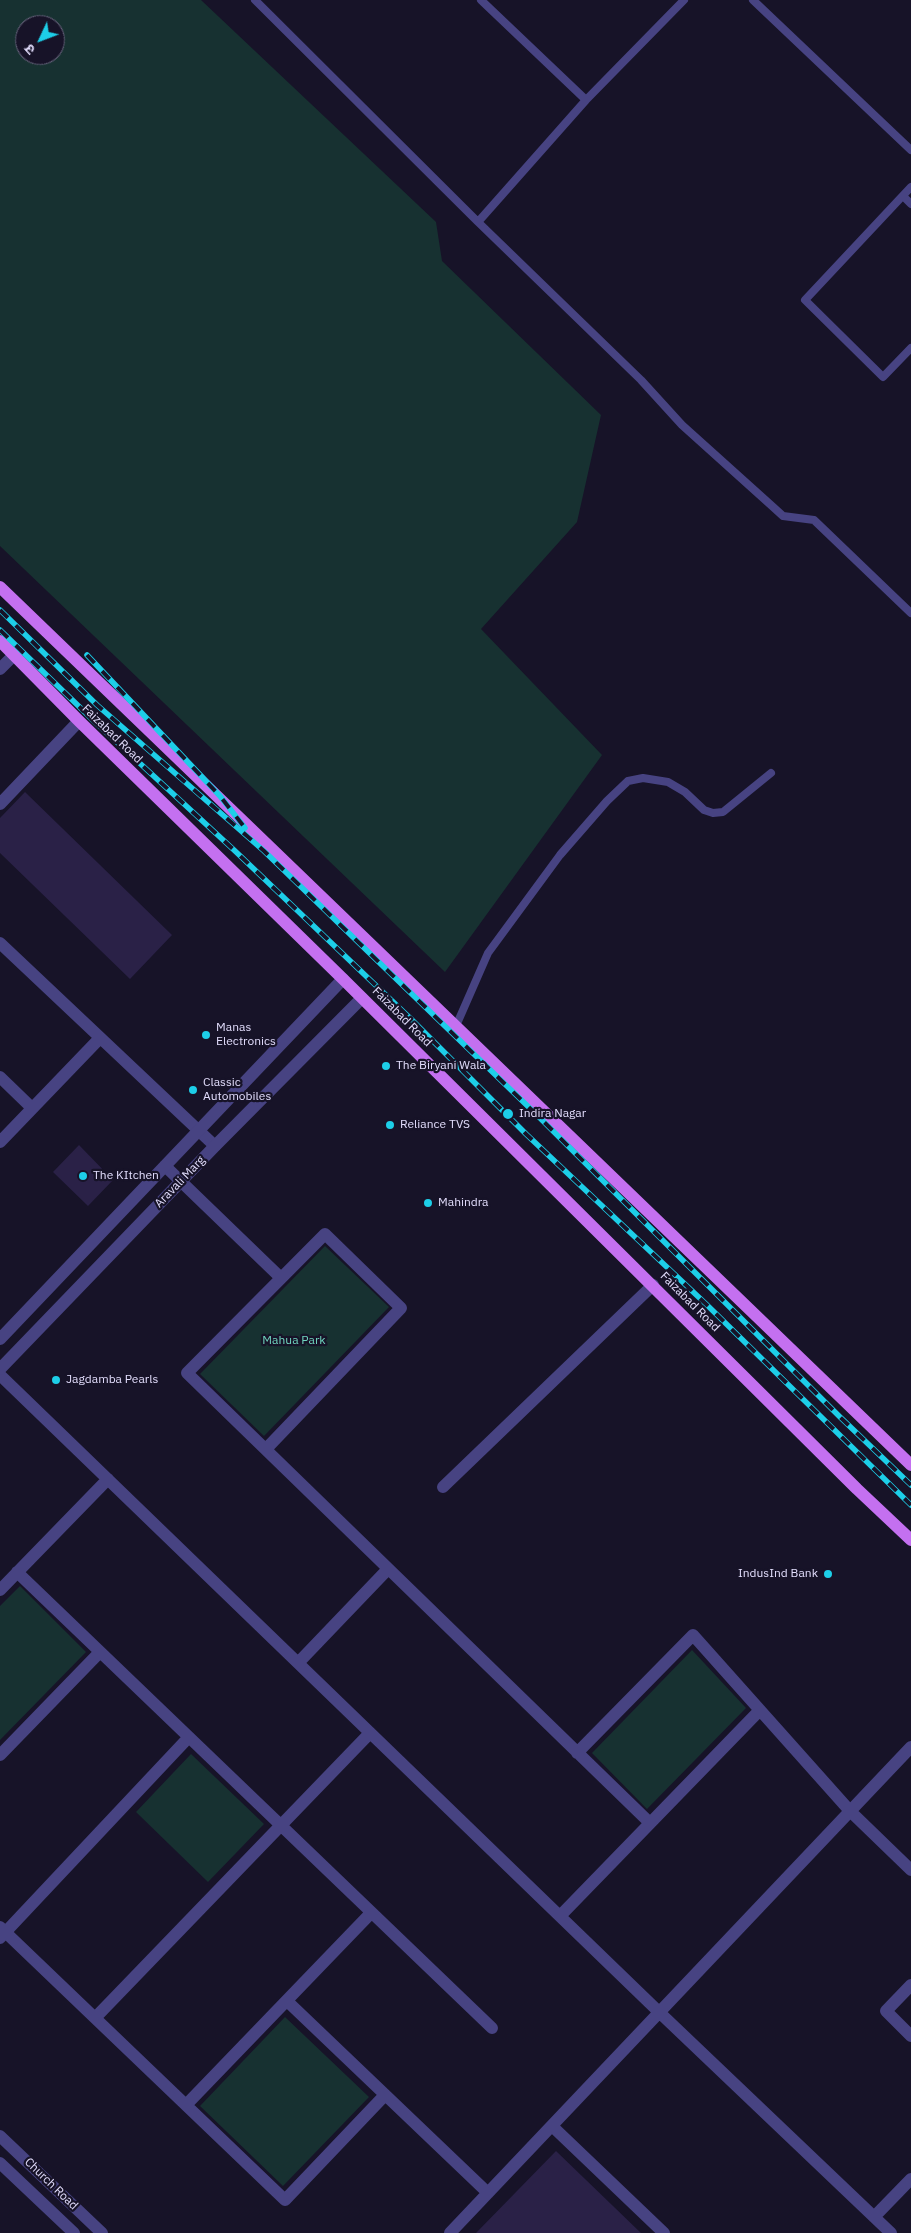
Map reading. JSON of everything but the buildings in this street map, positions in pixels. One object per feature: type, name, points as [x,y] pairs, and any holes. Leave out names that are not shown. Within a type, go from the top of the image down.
[{"type":"main road","points":[[0,587],[911,1465]]},
{"type":"main road","name":"Faizabad Road","points":[[0,642],[79,722],[653,1285],[857,1489],[911,1540]]},
{"type":"street","points":[[0,669],[14,655]]},
{"type":"street","points":[[0,804],[79,722]]},
{"type":"street","points":[[0,942],[215,1146]]},
{"type":"street","name":"Aravali Marg","points":[[0,1339],[343,979]]},
{"type":"street","name":"Aravali Marg","points":[[0,1369],[215,1146],[362,998]]},
{"type":"street","points":[[0,1142],[100,1038]]},
{"type":"street","points":[[0,1077],[32,1108]]},
{"type":"street","points":[[165,1166],[281,1278]]},
{"type":"street","points":[[266,1449],[400,1308],[325,1234],[187,1373],[650,1824]]},
{"type":"street","points":[[443,1486],[653,1285]]},
{"type":"street","points":[[0,1375],[890,2233]]},
{"type":"street","points":[[0,1590],[108,1479]]},
{"type":"street","points":[[298,1663],[388,1569]]},
{"type":"street","points":[[17,1572],[492,2028]]},
{"type":"street","points":[[578,1753],[694,1635],[850,1811],[911,1870]]},
{"type":"street","points":[[0,1755],[100,1652]]},
{"type":"street","points":[[560,1916],[760,1710]]},
{"type":"street","points":[[95,2018],[370,1733]]},
{"type":"street","points":[[189,1737],[2,1932],[95,2018],[285,2200],[386,2095]]},
{"type":"street","points":[[450,2233],[911,1747]]},
{"type":"street","points":[[186,2105],[371,1912]]},
{"type":"street","points":[[911,1985],[886,2011],[911,2036]]},
{"type":"street","points":[[287,2001],[488,2193]]},
{"type":"street","points":[[552,2126],[664,2233]]},
{"type":"street","name":"Church Road","points":[[0,2136],[102,2233]]},
{"type":"street","name":"Church Road","points":[[0,2163],[74,2233]]},
{"type":"street","points":[[874,2217],[911,2179]]},
{"type":"lane","points":[[255,0],[478,222],[641,380],[682,425],[783,516],[814,520],[911,613]]},
{"type":"lane","points":[[481,0],[586,100]]},
{"type":"lane","points":[[478,222],[586,100],[684,0]]},
{"type":"lane","points":[[753,0],[911,150]]},
{"type":"lane","points":[[911,187],[804,300],[883,377],[911,348]]},
{"type":"lane","points":[[902,196],[911,204]]},
{"type":"lane","points":[[456,1026],[488,953],[560,855],[607,801],[628,781],[644,778],[668,782],[685,792],[704,810],[713,813],[723,812],[771,773]]},
{"type":"green space","points":[[0,0],[201,0],[436,222],[442,261],[601,415],[577,522],[481,629],[602,755],[445,972],[0,546]]},
{"type":"green space","name":"Mahua Park","points":[[325,1246],[389,1307],[264,1436],[200,1374]]},
{"type":"green space","points":[[20,1586],[86,1652],[0,1740],[0,1606]]},
{"type":"green space","points":[[692,1650],[746,1708],[647,1809],[592,1753]]},
{"type":"green space","points":[[191,1754],[264,1824],[208,1882],[136,1812]]},
{"type":"green space","points":[[285,2017],[369,2097],[283,2186],[200,2106]]},
{"type":"railway","points":[[0,610],[97,705],[264,851],[540,1118],[840,1417],[911,1485]]},
{"type":"railway","points":[[0,630],[411,1019],[526,1134],[707,1305],[911,1505]]},
{"type":"railway","points":[[87,655],[220,796],[245,828]]},
{"type":"place","name":"Manas Electronics","points":[[206,1035]]},
{"type":"place","name":"The Biryani Wala","points":[[386,1066]]},
{"type":"place","name":"Classic Automobiles","points":[[193,1090]]},
{"type":"place","name":"Indira Nagar","points":[[508,1114]]},
{"type":"place","name":"Reliance TVS","points":[[390,1125]]},
{"type":"place","name":"The KItchen","points":[[83,1176]]},
{"type":"place","name":"Mahindra","points":[[428,1203]]},
{"type":"place","name":"Jagdamba Pearls","points":[[56,1380]]},
{"type":"place","name":"IndusInd Bank","points":[[828,1574]]}]
